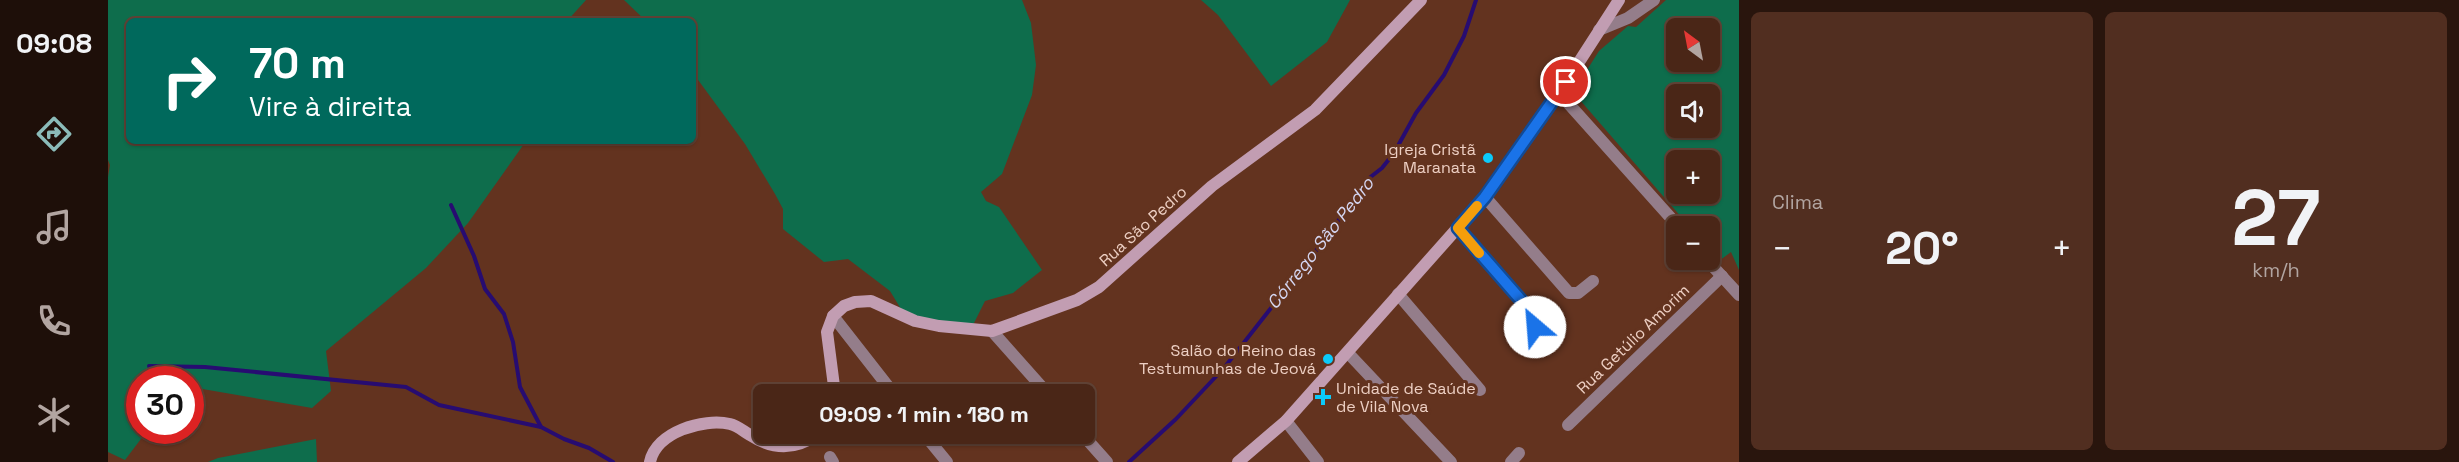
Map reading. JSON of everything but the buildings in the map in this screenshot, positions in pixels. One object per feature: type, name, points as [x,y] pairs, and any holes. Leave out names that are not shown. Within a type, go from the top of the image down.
[{"type":"street","name":"Rua São Pedro","points":[[833,316],[849,303],[871,301],[915,321],[939,326],[992,331],[1077,300],[1099,287],[1212,186],[1315,110],[1421,0]]},
{"type":"street","points":[[1238,462],[1286,421],[1485,197],[1559,93],[1618,0]]},
{"type":"street","points":[[1599,30],[1628,18],[1654,0]]},
{"type":"street","points":[[1559,93],[1669,216]]},
{"type":"street","points":[[1485,197],[1569,293],[1578,293],[1593,281]]},
{"type":"street","points":[[1458,228],[1534,315],[1535,327],[1520,344]]},
{"type":"street","points":[[1716,270],[1739,295]]},
{"type":"street","name":"Rua Getúlio Amorim","points":[[1568,425],[1722,276]]},
{"type":"street","points":[[1398,294],[1480,390]]},
{"type":"street","points":[[833,316],[827,332],[835,384]]},
{"type":"street","points":[[833,316],[886,384]]},
{"type":"street","points":[[992,331],[1039,384]]},
{"type":"street","points":[[1348,353],[1451,462]]},
{"type":"street","points":[[1286,421],[1318,462]]},
{"type":"street","points":[[650,462],[654,450],[663,439],[674,432],[710,424],[731,424],[753,436]]},
{"type":"street","points":[[768,444],[772,446],[798,444]]},
{"type":"street","points":[[932,444],[946,462]]},
{"type":"street","points":[[1092,444],[1107,462]]},
{"type":"green space","points":[[108,0],[586,0],[570,18],[126,18],[126,144],[524,144],[468,223],[426,268],[326,351],[331,391],[312,408],[204,389],[204,366],[126,366],[126,444],[137,444],[125,460],[108,452],[108,177],[110,165],[108,160]]},
{"type":"green space","points":[[624,0],[1022,0],[1031,23],[1036,65],[1032,95],[1002,174],[981,192],[986,201],[999,207],[1042,270],[1013,293],[985,301],[972,327],[904,314],[890,291],[848,259],[824,262],[783,229],[783,209],[775,194],[745,144],[696,77],[696,18],[643,18]]},
{"type":"green space","points":[[1201,0],[1350,0],[1327,42],[1271,86],[1218,15]]},
{"type":"green space","points":[[1666,0],[1739,0],[1739,270],[1731,252],[1720,260],[1720,216],[1680,216],[1670,204],[1720,204],[1720,150],[1666,150],[1666,199],[1573,92],[1599,51],[1628,26],[1636,27]]},
{"type":"green space","points":[[316,439],[317,462],[208,462],[218,458]]},
{"type":"waterway","name":"Córrego São Pedro","points":[[1129,462],[1176,419],[1224,368],[1326,238],[1368,179],[1382,168],[1394,153],[1416,113],[1444,75],[1464,36],[1476,0]]},
{"type":"waterway","points":[[451,205],[474,256],[485,289],[504,314],[513,342],[520,387],[541,427]]},
{"type":"waterway","points":[[204,367],[406,387],[439,405],[541,427],[589,448],[613,462]]},
{"type":"slow traffic","points":[[1477,206],[1458,228],[1479,253]]},
{"type":"place","name":"Igreja Cristã Maranata","points":[[1488,158]]},
{"type":"place","name":"Salão do Reino das Testumunhas de Jeová","points":[[1328,359]]},
{"type":"place","name":"Unidade de Saúde de Vila Nova","points":[[1323,397]]},
{"type":"route","points":[[1535,327],[1537,323],[1534,315],[1458,228],[1485,197],[1566,82]]}]
